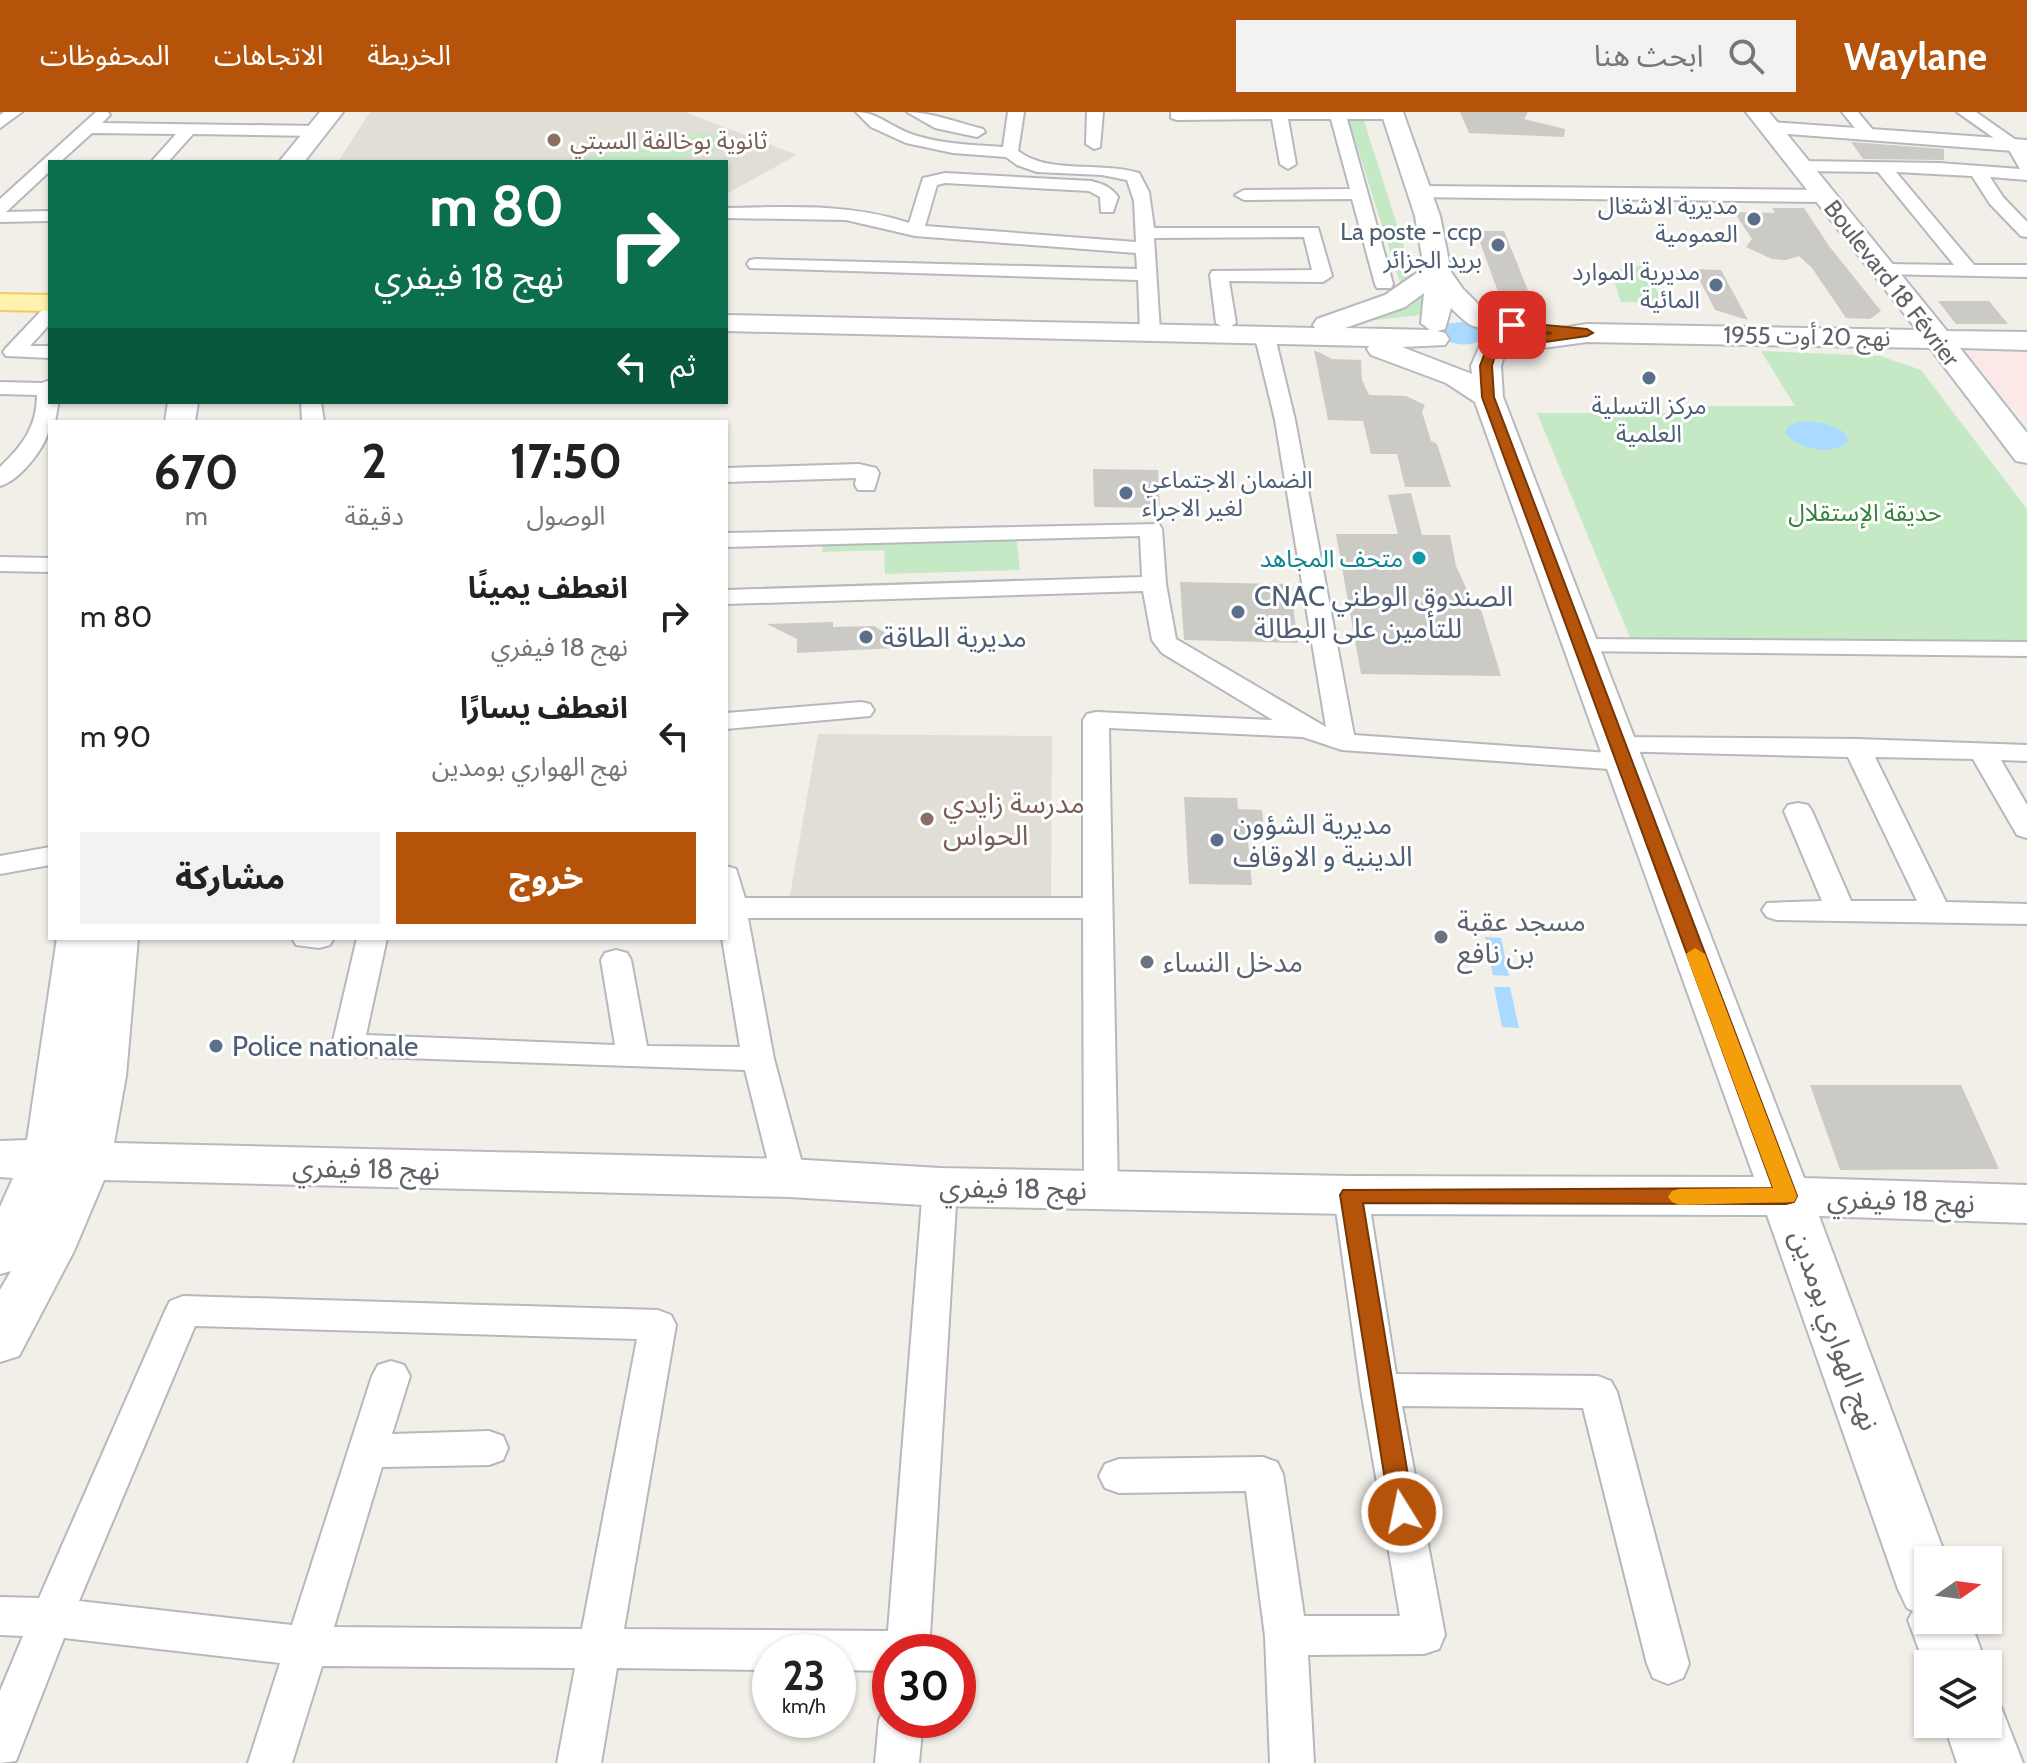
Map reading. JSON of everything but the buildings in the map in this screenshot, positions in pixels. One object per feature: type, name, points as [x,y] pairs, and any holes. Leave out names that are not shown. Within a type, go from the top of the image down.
[{"type":"main road","points":[[293,160],[332,112]]},
{"type":"main road","points":[[312,160],[348,112]]},
{"type":"main road","points":[[1392,113],[1420,192],[1437,271],[1440,296],[1435,332]]},
{"type":"main road","name":"Boulevard 18 Février","points":[[1764,120],[2027,454]]},
{"type":"main road","points":[[728,314],[1150,326],[1264,333],[1328,330],[1395,301],[1437,271]]},
{"type":"main road","points":[[1437,271],[1453,295],[1489,333]]},
{"type":"main road","points":[[0,302],[48,303]]},
{"type":"main road","name":"نهج 20 أوت 1955","points":[[1328,330],[1435,332],[1455,318],[1489,333],[2027,341]]},
{"type":"main road","points":[[728,323],[1150,326],[1226,323],[1328,330],[1456,377],[1488,397]]},
{"type":"main road","name":"نهج الهواري بومدين","points":[[1435,332],[1488,397]]},
{"type":"main road","name":"نهج الهواري بومدين","points":[[1489,333],[1486,366],[1488,397],[1786,1196],[1914,1550]]},
{"type":"main road","points":[[0,1254],[28,1163],[56,1119],[79,940]]},
{"type":"main road","points":[[28,1163],[95,1126],[116,940]]},
{"type":"main road","points":[[0,1340],[58,1226],[28,1163]]},
{"type":"main road","name":"نهج 18 فيفري","points":[[28,1163],[789,1178],[940,1187],[1351,1195],[1786,1196],[2025,1207]]},
{"type":"main road","points":[[1981,1738],[1990,1763]]},
{"type":"street","points":[[0,123],[14,112]]},
{"type":"street","points":[[52,160],[105,112]]},
{"type":"street","points":[[159,129],[175,112]]},
{"type":"street","points":[[246,130],[261,112]]},
{"type":"street","points":[[864,112],[890,130],[924,142],[1010,152],[1021,163],[1038,167],[1117,172],[1133,177],[1137,184],[1145,240],[1150,326]]},
{"type":"street","points":[[915,112],[953,128],[1013,134]]},
{"type":"street","points":[[1010,152],[1016,112]]},
{"type":"street","points":[[1094,144],[1095,112]]},
{"type":"street","points":[[1850,112],[1869,135]]},
{"type":"street","points":[[1965,112],[2021,145],[2027,167]]},
{"type":"street","points":[[1337,113],[1384,284]]},
{"type":"street","points":[[1177,115],[1392,113]]},
{"type":"street","points":[[1279,115],[1288,164]]},
{"type":"street","points":[[1764,120],[1869,135],[2021,145]]},
{"type":"street","points":[[87,128],[317,131]]},
{"type":"street","points":[[161,160],[189,129]]},
{"type":"street","points":[[0,208],[48,164]]},
{"type":"street","points":[[1801,166],[1967,169],[1979,173],[2027,175]]},
{"type":"street","points":[[1883,167],[1969,271]]},
{"type":"street","points":[[1979,173],[1996,200],[2027,232]]},
{"type":"street","points":[[915,231],[929,182],[945,178],[1091,186],[1104,191],[1109,197],[1107,208]]},
{"type":"street","points":[[1420,192],[1825,196]]},
{"type":"street","points":[[1244,195],[1359,194]]},
{"type":"street","points":[[728,213],[833,215],[879,220],[915,231],[1145,240],[1312,232],[1323,276],[1219,275],[1226,323]]},
{"type":"street","points":[[0,217],[48,216]]},
{"type":"street","points":[[756,264],[1145,275]]},
{"type":"street","points":[[1885,270],[2027,271]]},
{"type":"street","points":[[7,352],[48,315]]},
{"type":"street","points":[[1264,333],[1294,464],[1342,742]]},
{"type":"street","points":[[7,352],[48,352]]},
{"type":"street","points":[[0,388],[48,387]]},
{"type":"street","points":[[0,479],[44,432],[49,404]]},
{"type":"street","points":[[728,475],[859,471],[868,473],[866,485]]},
{"type":"street","points":[[728,540],[1151,529],[1154,584],[1164,640],[1171,648],[1307,729],[1342,742],[1621,753],[1857,747],[2027,753]]},
{"type":"street","points":[[0,564],[48,565]]},
{"type":"street","points":[[728,597],[1154,584]]},
{"type":"street","points":[[1582,646],[2025,652]]},
{"type":"street","points":[[728,721],[861,710]]},
{"type":"street","points":[[1101,1189],[1096,720],[1307,729]]},
{"type":"street","points":[[1857,747],[1936,911]]},
{"type":"street","points":[[1982,751],[2027,829]]},
{"type":"street","points":[[1798,811],[1841,911]]},
{"type":"street","points":[[0,865],[48,856]]},
{"type":"street","points":[[789,1178],[758,1059],[728,886],[1098,908]]},
{"type":"street","points":[[1777,910],[2027,914]]},
{"type":"street","points":[[372,940],[348,1045],[758,1059]]},
{"type":"street","points":[[616,960],[633,1057]]},
{"type":"street","points":[[909,1634],[940,1187]]},
{"type":"street","points":[[1286,1636],[1424,1635],[1380,1390],[1351,1195]]},
{"type":"street","points":[[0,1746],[51,1617],[183,1311],[658,1325],[579,1763]]},
{"type":"street","points":[[270,1763],[391,1376]]},
{"type":"street","points":[[1380,1390],[1598,1392],[1668,1664]]},
{"type":"street","points":[[368,1451],[489,1448]]},
{"type":"street","points":[[1119,1476],[1263,1474],[1286,1636],[1292,1763]]},
{"type":"street","points":[[0,1616],[51,1617],[306,1646],[872,1651]]},
{"type":"street","points":[[897,1763],[899,1738]]},
{"type":"shaded area","name":"ثانوية بوخالفة السبتي","points":[[370,112],[685,112],[797,155],[728,193],[728,160],[339,160]]},
{"type":"shaded area","points":[[1966,352],[2027,352],[2027,424]]},
{"type":"shaded area","name":"مدرسة زايدي الحواس","points":[[818,734],[1052,736],[1051,901],[789,901]]},
{"type":"green space","points":[[1349,121],[1364,121],[1413,275],[1402,289]]},
{"type":"green space","points":[[707,133],[737,147],[671,160],[571,160]]},
{"type":"green space","points":[[1629,266],[1645,266],[1663,303],[1621,302],[1611,272]]},
{"type":"green space","points":[[1428,288],[1425,311],[1420,315],[1367,321],[1397,308]]},
{"type":"green space","name":"حديقة الإستقلال","points":[[1761,351],[1880,356],[1921,370],[2027,509],[2027,640],[1631,640],[1537,413],[1680,413],[1688,406],[1795,406]]},
{"type":"green space","points":[[1016,535],[1020,570],[885,574],[884,550],[822,552],[823,541]]},
{"type":"water","points":[[1463,322],[1484,329],[1487,336],[1475,343],[1461,344],[1447,341],[1435,333],[1442,324]]},
{"type":"water","name":"حديقة الإستقلال","points":[[1798,422],[1829,425],[1846,434],[1848,442],[1833,449],[1806,447],[1785,432],[1788,426]]},
{"type":"water","points":[[1485,937],[1501,938],[1509,976],[1493,975]]},
{"type":"water","points":[[1494,987],[1510,987],[1519,1028],[1502,1027]]},
{"type":"slow traffic","points":[[1679,1197],[1786,1196],[1695,954]]},
{"type":"place","name":"ثانوية بوخالفة السبتي","points":[[554,140]]},
{"type":"place","name":"مديرية الاشغال العمومية","points":[[1754,219]]},
{"type":"place","name":"La poste - ccp بريد الجزائر","points":[[1498,245]]},
{"type":"place","name":"مديرية الموارد المائية","points":[[1716,285]]},
{"type":"place","name":"مركز التسلية العلمية","points":[[1649,378]]},
{"type":"place","name":"الضمان الاجتماعي لغير الاجراء","points":[[1126,493]]},
{"type":"place","name":"متحف المجاهد","points":[[1419,558]]},
{"type":"place","name":"CNAC الصندوق الوطني للتأمين على البطالة","points":[[1238,612]]},
{"type":"place","name":"مديرية الطاقة","points":[[866,637]]},
{"type":"place","name":"مدرسة زايدي الحواس","points":[[927,819]]},
{"type":"place","name":"مديرية الشؤون الدينية و الاوقاف","points":[[1217,840]]},
{"type":"place","name":"مسجد عقبة بن نافع","points":[[1441,937]]},
{"type":"place","name":"مدخل النساء","points":[[1147,962]]},
{"type":"place","name":"Police nationale","points":[[216,1046]]},
{"type":"route","points":[[1402,1512],[1351,1195],[1786,1196],[1488,397],[1486,366],[1492,347],[1587,333],[1512,325]]}]
